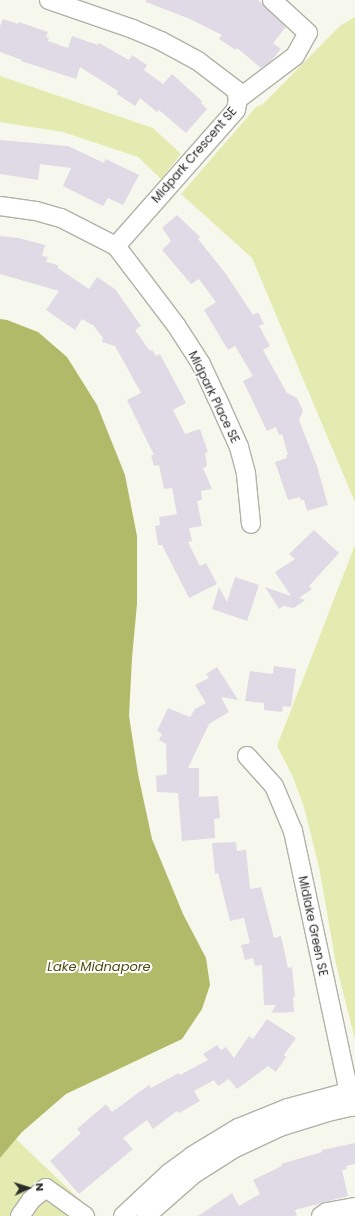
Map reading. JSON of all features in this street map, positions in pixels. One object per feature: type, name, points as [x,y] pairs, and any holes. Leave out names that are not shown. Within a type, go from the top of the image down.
[{"type":"street","name":"Midpark Crescent SE","points":[[49,0],[161,41],[198,61],[228,82],[236,90],[238,99],[236,110],[116,246]]},
{"type":"street","points":[[238,99],[295,56],[308,34],[272,0]]},
{"type":"street","points":[[0,206],[36,211],[61,218],[116,246]]},
{"type":"street","name":"Midpark Place SE","points":[[116,246],[176,325],[201,364],[239,447],[246,474],[252,524]]},
{"type":"street","name":"Midlake Green SE","points":[[248,756],[274,786],[293,831],[353,1099]]},
{"type":"street","points":[[123,1216],[169,1173],[215,1141],[238,1128],[288,1108],[353,1099]]},
{"type":"street","points":[[146,1216],[194,1174],[235,1148],[292,1123],[353,1099]]},
{"type":"street","points":[[20,1216],[31,1200],[46,1188],[76,1214]]},
{"type":"street","points":[[321,1216],[327,1212],[355,1207]]},
{"type":"shaded area","points":[[355,17],[355,502],[252,258],[181,194],[256,107],[263,104],[341,25]]},
{"type":"shaded area","points":[[0,76],[153,128],[181,154],[161,179],[138,157],[63,132],[0,122]]},
{"type":"shaded area","points":[[355,545],[355,1040],[336,964],[319,867],[304,807],[292,775],[277,746]]},
{"type":"shaded area","points":[[16,1139],[97,1216],[0,1216],[0,1158]]},
{"type":"water","name":"Lake Midnapore","points":[[0,319],[7,320],[38,332],[67,357],[97,405],[125,475],[137,536],[137,604],[129,716],[138,774],[152,839],[183,914],[206,958],[210,985],[202,1009],[182,1039],[66,1094],[22,1132],[0,1158]]},
{"type":"building","points":[[146,0],[258,0],[286,27],[273,43],[281,49],[271,61],[261,68],[237,48],[236,50],[219,39],[222,35],[190,19],[146,2]]},
{"type":"building","points":[[3,19],[18,24],[19,22],[48,32],[46,37],[49,38],[48,41],[68,48],[72,36],[98,45],[99,43],[129,60],[132,55],[147,65],[144,70],[163,84],[172,74],[202,101],[201,103],[207,109],[186,133],[159,110],[157,112],[140,98],[135,106],[117,94],[118,91],[80,67],[76,79],[21,61],[22,60],[0,52],[0,26]]},
{"type":"building","points":[[0,140],[68,146],[104,163],[106,159],[139,175],[123,205],[108,198],[103,206],[63,186],[71,168],[40,164],[38,180],[0,174]]},
{"type":"building","points":[[177,215],[200,237],[198,239],[226,274],[253,315],[258,312],[264,324],[259,326],[270,346],[263,350],[287,393],[297,398],[303,411],[299,420],[317,466],[328,505],[307,511],[304,500],[301,500],[300,497],[288,500],[275,462],[287,458],[286,455],[288,455],[282,434],[279,435],[276,427],[267,431],[243,381],[253,376],[235,346],[228,350],[204,310],[216,302],[199,279],[191,284],[162,250],[171,241],[162,228]]},
{"type":"building","points":[[0,236],[19,238],[45,245],[42,256],[48,257],[46,262],[58,265],[58,268],[89,289],[97,277],[115,289],[141,326],[135,330],[150,351],[152,350],[156,356],[160,354],[186,403],[173,410],[185,434],[200,429],[208,452],[205,453],[207,466],[203,468],[212,489],[201,491],[202,500],[197,501],[202,526],[189,528],[192,541],[188,542],[200,566],[206,563],[217,584],[189,598],[162,545],[158,545],[155,526],[160,525],[159,517],[177,514],[172,488],[164,489],[159,465],[154,466],[151,455],[154,455],[127,400],[141,393],[115,346],[102,342],[103,338],[94,326],[82,319],[75,330],[46,310],[59,291],[0,274]]},
{"type":"building","points":[[314,530],[339,553],[309,586],[312,589],[299,598],[305,600],[294,608],[283,606],[279,609],[265,587],[291,596],[275,572],[295,559],[289,554]]},
{"type":"building","points":[[235,577],[259,585],[247,621],[212,609],[219,587],[227,602]]},
{"type":"building","points":[[274,666],[296,669],[291,707],[283,706],[282,712],[264,710],[264,703],[245,701],[250,671],[273,674]]},
{"type":"building","points":[[217,667],[238,700],[221,697],[229,712],[209,724],[188,768],[199,768],[199,797],[218,796],[220,818],[214,819],[215,838],[182,841],[178,793],[157,792],[156,776],[167,774],[166,744],[159,740],[162,734],[157,731],[168,708],[190,717],[195,709],[206,703],[195,685],[209,678],[206,674]]},
{"type":"building","points":[[236,842],[237,851],[246,850],[250,889],[261,887],[274,938],[281,936],[288,968],[292,967],[295,997],[293,997],[294,1012],[271,1013],[276,1005],[264,1005],[262,965],[255,966],[253,958],[245,960],[241,945],[250,943],[244,918],[230,921],[218,873],[215,874],[212,843]]},
{"type":"building","points":[[267,1019],[296,1038],[284,1055],[286,1057],[276,1072],[268,1066],[237,1089],[229,1079],[218,1086],[214,1080],[194,1091],[200,1101],[179,1113],[177,1111],[153,1129],[147,1120],[123,1138],[133,1149],[79,1194],[50,1161],[81,1133],[77,1129],[106,1104],[112,1112],[149,1085],[151,1088],[208,1060],[203,1054],[217,1045],[221,1050],[226,1047],[234,1058],[249,1036],[253,1039]]},
{"type":"building","points":[[355,1143],[355,1164],[346,1166],[347,1169],[342,1170],[348,1196],[295,1210],[297,1216],[198,1216],[232,1193],[239,1206],[260,1194],[253,1180],[282,1166],[281,1164],[322,1152],[322,1150]]}]
